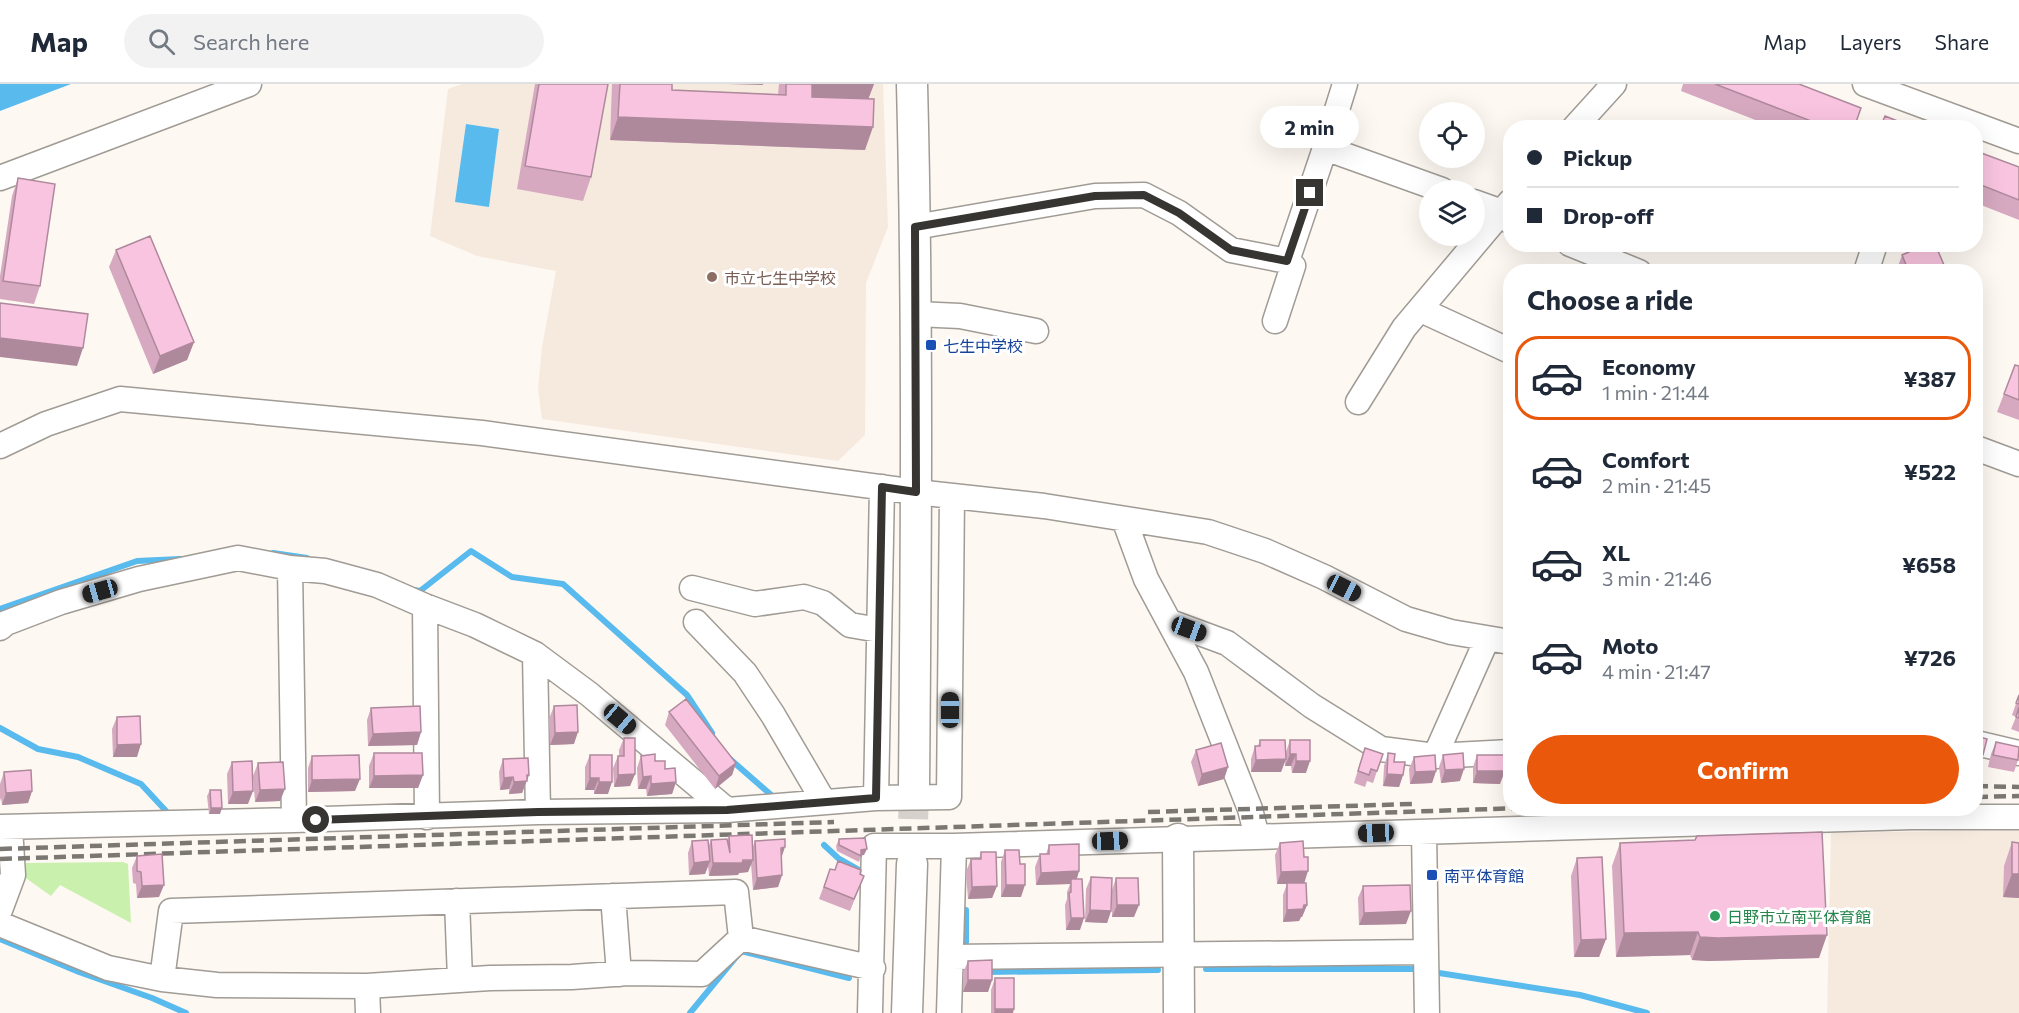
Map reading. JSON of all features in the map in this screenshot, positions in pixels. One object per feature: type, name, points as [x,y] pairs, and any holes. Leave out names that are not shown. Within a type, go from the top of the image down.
[{"type":"street","points":[[0,178],[249,84]]},
{"type":"street","points":[[912,84],[916,314],[914,788]]},
{"type":"street","points":[[1287,261],[1345,84]]},
{"type":"street","points":[[1581,120],[1614,84]]},
{"type":"street","points":[[1865,84],[1962,120]]},
{"type":"street","points":[[1983,128],[2019,141]]},
{"type":"street","points":[[1325,148],[1419,182]]},
{"type":"street","points":[[915,227],[1095,196],[1144,195],[1179,213],[1231,250],[1287,261],[1293,267],[1275,321]]},
{"type":"street","points":[[1485,205],[1503,211]]},
{"type":"street","points":[[1358,402],[1404,328],[1503,218]]},
{"type":"street","points":[[1590,252],[1619,264]]},
{"type":"street","points":[[1421,310],[1503,348]]},
{"type":"street","points":[[916,314],[960,316],[1036,331]]},
{"type":"street","points":[[0,446],[46,423],[120,399],[130,398],[482,433],[916,492],[1044,506],[1208,532],[1265,551],[1324,577],[1406,619],[1451,632],[1503,641]]},
{"type":"street","points":[[1983,451],[2019,464]]},
{"type":"street","points":[[876,798],[882,487]]},
{"type":"street","points":[[0,910],[13,875],[5,827],[427,817],[538,812],[727,810],[876,798],[949,797],[952,496]]},
{"type":"street","points":[[1124,519],[1146,579],[1196,672],[1250,809],[1257,837]]},
{"type":"street","points":[[0,628],[6,623],[61,602],[140,579],[238,558],[290,568],[325,571],[377,585],[476,625],[535,654],[589,694],[727,810]]},
{"type":"street","points":[[290,568],[294,820]]},
{"type":"street","points":[[692,588],[755,604],[804,597],[823,603],[850,625],[879,630]]},
{"type":"street","points":[[425,606],[427,817]]},
{"type":"street","points":[[696,622],[745,673],[773,715],[824,802]]},
{"type":"street","points":[[1170,622],[1227,643],[1312,706],[1381,749],[1435,756],[1503,752]]},
{"type":"street","points":[[1435,756],[1486,639]]},
{"type":"street","points":[[535,654],[538,812]]},
{"type":"street","points":[[1983,745],[2019,753]]},
{"type":"street","points":[[870,1013],[873,968],[874,846],[954,846],[1912,817],[2019,817]]},
{"type":"street","points":[[1424,832],[1427,1013]]},
{"type":"street","points":[[1178,839],[1179,1013]]},
{"type":"street","points":[[948,1013],[954,846]]},
{"type":"street","points":[[907,1013],[912,864]]},
{"type":"street","points":[[162,979],[171,911],[736,892],[741,938]]},
{"type":"street","points":[[614,896],[619,974]]},
{"type":"street","points":[[457,901],[460,979]]},
{"type":"street","points":[[0,924],[108,968],[162,979],[217,985],[367,986],[460,979],[702,974],[741,938]]},
{"type":"street","points":[[741,938],[873,968]]},
{"type":"street","points":[[951,957],[1426,952]]},
{"type":"street","points":[[367,986],[368,1013]]},
{"type":"shaded area","name":"市立七生中学校","points":[[462,84],[883,84],[888,227],[866,283],[865,435],[838,461],[542,419],[538,389],[542,347],[556,271],[477,256],[430,236],[448,89]]},
{"type":"shaded area","points":[[2019,830],[2019,1013],[1827,1013],[1831,833]]},
{"type":"green space","points":[[123,862],[128,864],[131,923],[60,885],[51,896],[23,876],[26,863]]},
{"type":"water","points":[[0,84],[71,84],[0,111]]},
{"type":"water","points":[[466,124],[499,129],[489,207],[455,202]]},
{"type":"building","points":[[539,84],[608,84],[591,177],[525,166]]},
{"type":"building","points":[[620,84],[672,84],[672,90],[786,95],[786,84],[812,84],[812,97],[874,99],[873,127],[618,117]]},
{"type":"building","points":[[1715,84],[1799,84],[1861,108],[1857,120],[1808,120]]},
{"type":"building","points":[[1885,116],[1895,120],[1883,120]]},
{"type":"building","points":[[1983,154],[2019,167],[2019,200],[1983,186]]},
{"type":"building","points":[[18,178],[55,184],[40,286],[3,281]]},
{"type":"building","points":[[150,236],[194,342],[160,356],[116,250]]},
{"type":"building","points":[[1909,252],[1938,252],[1944,264],[1906,264],[1902,255]]},
{"type":"building","points":[[0,303],[88,314],[83,348],[0,338]]},
{"type":"building","points":[[2015,365],[2019,366],[2019,400],[2004,394]]},
{"type":"building","points":[[686,699],[736,763],[719,776],[669,712]]},
{"type":"building","points":[[577,705],[578,732],[555,733],[554,706]]},
{"type":"building","points":[[420,706],[421,732],[373,734],[371,708]]},
{"type":"building","points":[[140,716],[141,744],[117,745],[117,717]]},
{"type":"building","points":[[624,738],[635,738],[635,774],[618,775],[618,756],[624,756]]},
{"type":"building","points":[[1983,738],[1987,739],[1983,755]]},
{"type":"building","points":[[1260,740],[1285,740],[1286,759],[1256,760],[1255,746],[1260,746]]},
{"type":"building","points":[[1290,740],[1310,740],[1310,761],[1296,761],[1296,754],[1290,754]]},
{"type":"building","points":[[1996,742],[2019,747],[2018,760],[1993,755]]},
{"type":"building","points":[[1221,743],[1228,767],[1202,774],[1196,750]]},
{"type":"building","points":[[1365,748],[1383,754],[1377,771],[1371,769],[1369,775],[1358,771]]},
{"type":"building","points":[[374,753],[422,753],[423,775],[374,776]]},
{"type":"building","points":[[1388,753],[1395,754],[1394,762],[1405,762],[1403,775],[1387,774]]},
{"type":"building","points":[[1463,753],[1464,769],[1445,770],[1443,755]]},
{"type":"building","points":[[655,754],[655,761],[665,761],[665,769],[675,768],[676,782],[651,784],[651,776],[643,777],[641,756]]},
{"type":"building","points":[[359,755],[360,779],[312,780],[312,756]]},
{"type":"building","points":[[590,755],[612,755],[612,782],[599,782],[599,778],[590,778]]},
{"type":"building","points":[[1435,755],[1436,771],[1415,772],[1414,757]]},
{"type":"building","points":[[1477,755],[1503,755],[1503,771],[1477,771]]},
{"type":"building","points":[[528,758],[527,781],[514,782],[513,777],[504,778],[503,759]]},
{"type":"building","points":[[252,761],[253,791],[233,792],[232,762]]},
{"type":"building","points":[[283,762],[285,789],[260,790],[258,763]]},
{"type":"building","points":[[31,770],[32,791],[6,793],[4,772]]},
{"type":"building","points":[[210,790],[221,790],[222,808],[211,808]]},
{"type":"building","name":"日野市立南平体育館","points":[[1822,832],[1827,935],[1718,938],[1700,937],[1698,932],[1624,933],[1620,843],[1695,840],[1697,836]]},
{"type":"building","points":[[752,835],[753,860],[743,860],[742,863],[713,863],[711,840],[727,839],[730,853],[729,836]]},
{"type":"building","points":[[865,838],[867,849],[861,850],[861,856],[839,845],[839,839]]},
{"type":"building","points":[[785,839],[785,847],[781,848],[782,875],[757,878],[755,841]]},
{"type":"building","points":[[708,840],[710,861],[694,863],[692,841]]},
{"type":"building","points":[[1303,841],[1304,857],[1308,857],[1308,871],[1281,872],[1280,843]]},
{"type":"building","points":[[2012,842],[2019,843],[2019,874],[2012,874]]},
{"type":"building","points":[[1079,844],[1079,871],[1041,873],[1040,854],[1049,854],[1049,845]]},
{"type":"building","points":[[1005,850],[1019,850],[1020,864],[1025,864],[1025,885],[1006,885]]},
{"type":"building","points":[[981,852],[996,852],[997,886],[972,887],[971,859],[981,859]]},
{"type":"building","points":[[162,854],[164,885],[142,886],[141,872],[137,871],[137,856]]},
{"type":"building","points":[[1602,857],[1606,939],[1581,940],[1577,858]]},
{"type":"building","points":[[838,861],[861,870],[860,874],[864,876],[854,899],[824,887],[830,869],[835,870]]},
{"type":"building","points":[[1091,877],[1112,878],[1111,911],[1090,910]]},
{"type":"building","points":[[1116,878],[1138,878],[1139,905],[1117,905]]},
{"type":"building","points":[[1071,879],[1082,879],[1084,918],[1071,918],[1069,893],[1071,892]]},
{"type":"building","points":[[1287,883],[1306,883],[1307,905],[1304,905],[1303,909],[1287,910]]},
{"type":"building","points":[[1410,885],[1411,911],[1364,913],[1363,886]]},
{"type":"building","points":[[992,960],[992,980],[968,980],[968,961]]},
{"type":"building","points":[[995,978],[1014,978],[1014,1009],[995,1009]]},
{"type":"waterway","points":[[414,590],[420,591],[471,551],[512,577],[563,584],[687,695],[712,733]]},
{"type":"waterway","points":[[273,553],[307,558]]},
{"type":"waterway","points":[[0,609],[137,561],[180,559]]},
{"type":"waterway","points":[[0,728],[38,749],[78,757],[141,784],[166,811]]},
{"type":"waterway","points":[[730,759],[777,800]]},
{"type":"waterway","points":[[824,845],[838,858],[861,871]]},
{"type":"waterway","points":[[966,910],[966,942]]},
{"type":"waterway","points":[[0,939],[186,1013]]},
{"type":"waterway","points":[[690,1013],[741,951],[849,978]]},
{"type":"waterway","points":[[1206,969],[1417,969]]},
{"type":"waterway","points":[[985,972],[1158,970]]},
{"type":"waterway","points":[[1439,973],[1580,995],[1647,1013]]},
{"type":"tunnel","points":[[912,864],[914,787]]},
{"type":"railway","points":[[1983,786],[2019,787]]},
{"type":"railway","points":[[1983,797],[2019,796]]},
{"type":"railway","points":[[1148,812],[1412,804]]},
{"type":"railway","points":[[0,859],[1503,809]]},
{"type":"railway","points":[[0,849],[834,822]]},
{"type":"place","name":"市立七生中学校","points":[[712,277]]},
{"type":"place","name":"七生中学校","points":[[931,345]]},
{"type":"place","name":"南平体育館","points":[[1432,875]]},
{"type":"place","name":"日野市立南平体育館","points":[[1715,916]]},
{"type":"route","points":[[316,820],[538,812],[727,810],[876,798],[882,487],[916,492],[915,227],[1095,196],[1144,195],[1179,213],[1231,250],[1287,261],[1310,193]]}]
